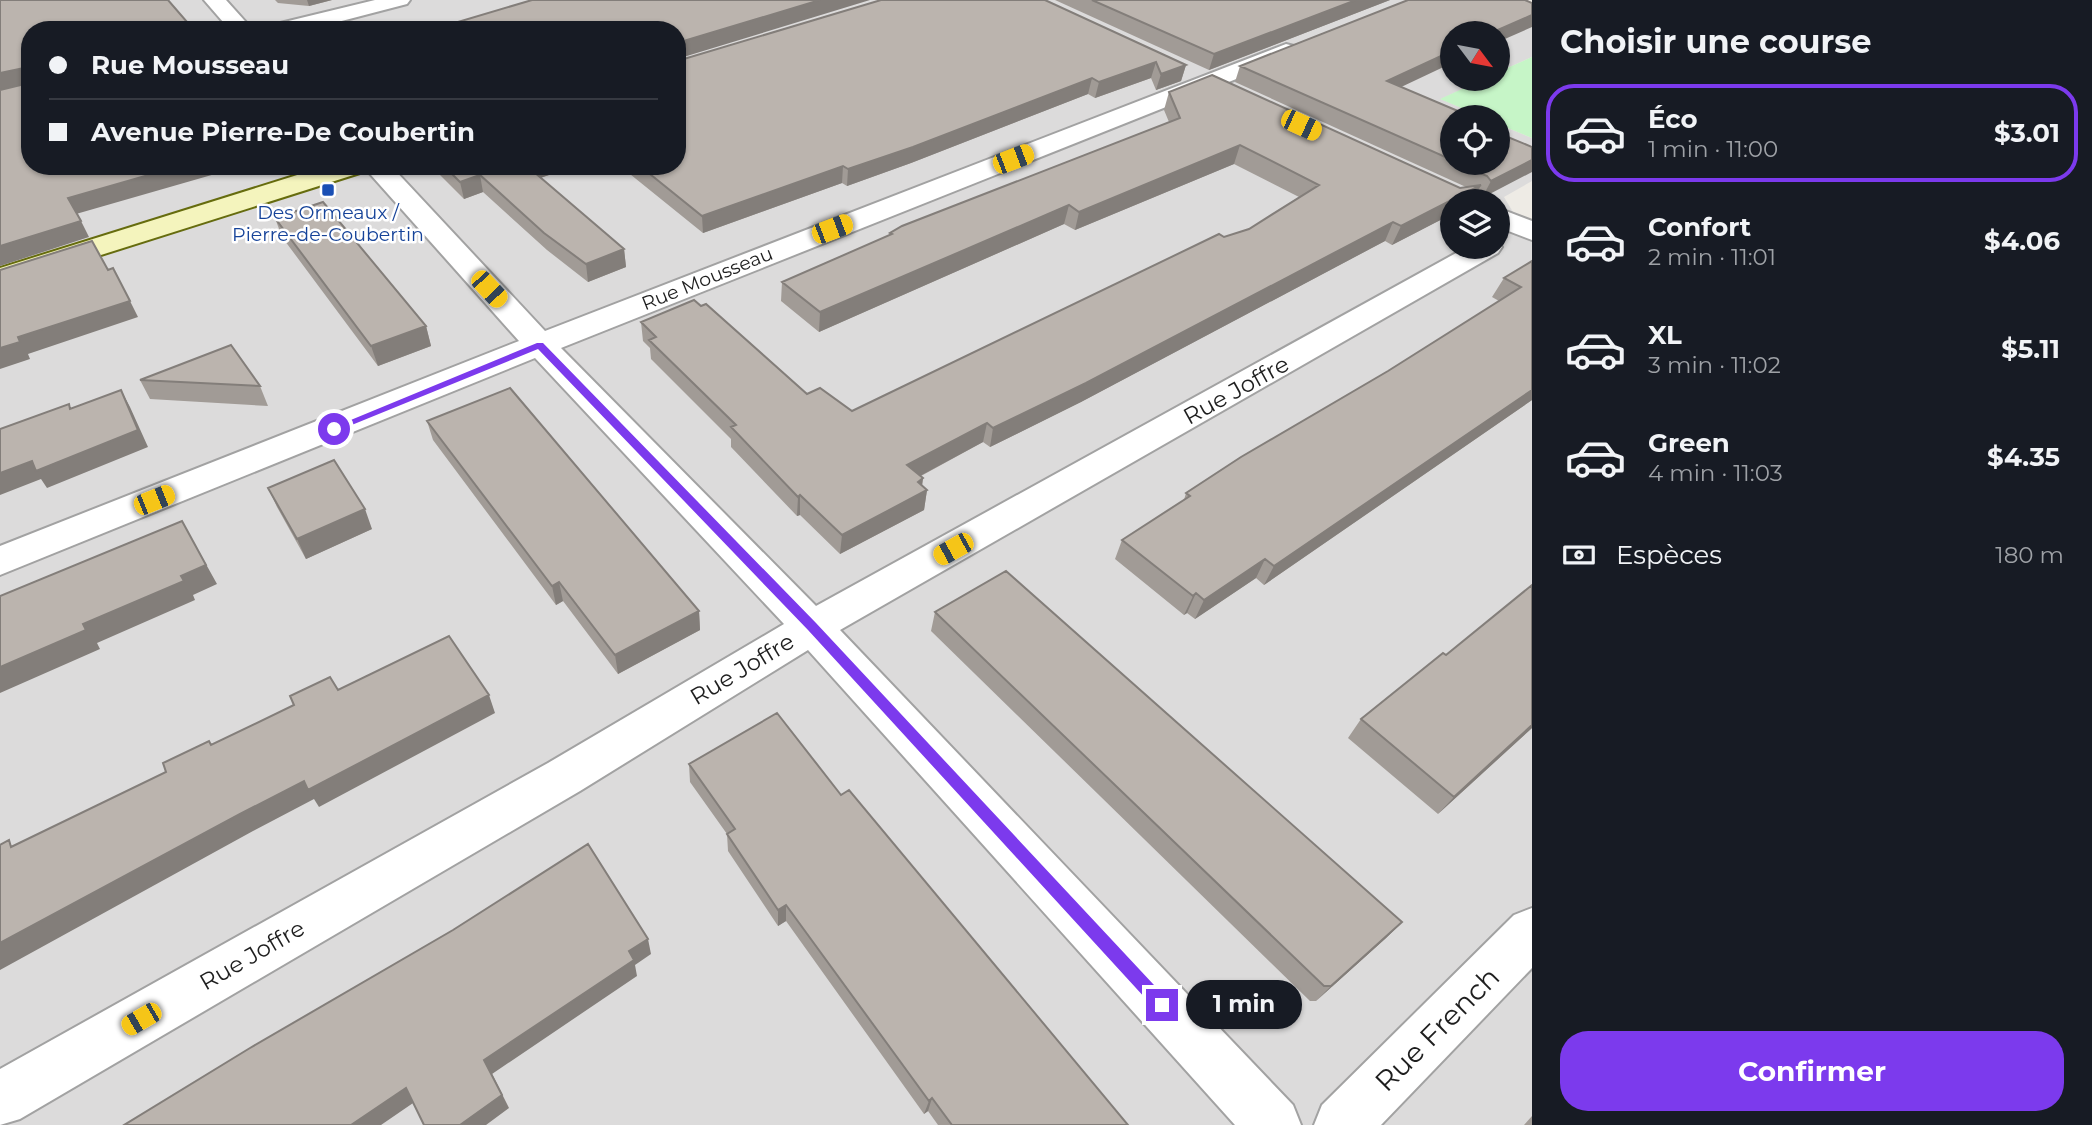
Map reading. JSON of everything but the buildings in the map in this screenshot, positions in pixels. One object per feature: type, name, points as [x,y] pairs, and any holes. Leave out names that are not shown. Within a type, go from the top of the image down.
[{"type":"street","points":[[214,0],[234,21]]},
{"type":"street","points":[[316,21],[400,0]]},
{"type":"street","name":"Rue Mousseau","points":[[0,561],[1313,40]]},
{"type":"street","points":[[1174,65],[1243,97]]},
{"type":"street","points":[[0,278],[326,175]]},
{"type":"street","points":[[384,175],[540,345],[812,627],[1273,1125]]},
{"type":"street","name":"Rue Joffre","points":[[0,1099],[564,778],[812,627],[1459,259]]},
{"type":"street","name":"Rue French","points":[[1342,1125],[1532,932]]},
{"type":"shaded area","points":[[0,0],[1515,0],[1532,6],[1532,57],[1510,67],[1510,21],[1440,21],[1440,91],[1458,91],[1441,99],[1455,105],[1440,105],[1440,175],[1510,175],[1510,129],[1532,138],[1532,181],[1510,194],[1510,189],[1440,189],[1440,259],[1510,259],[1510,207],[1522,227],[1532,232],[1532,1125],[0,1125]]},
{"type":"green space","points":[[1532,57],[1532,138],[1510,129],[1510,105],[1454,105],[1440,99],[1458,91],[1510,91],[1510,67]]},
{"type":"place","name":"Des Ormeaux / Pierre-de-Coubertin","points":[[328,190]]},
{"type":"route","points":[[334,429],[540,345],[812,627],[1162,1005]]}]
